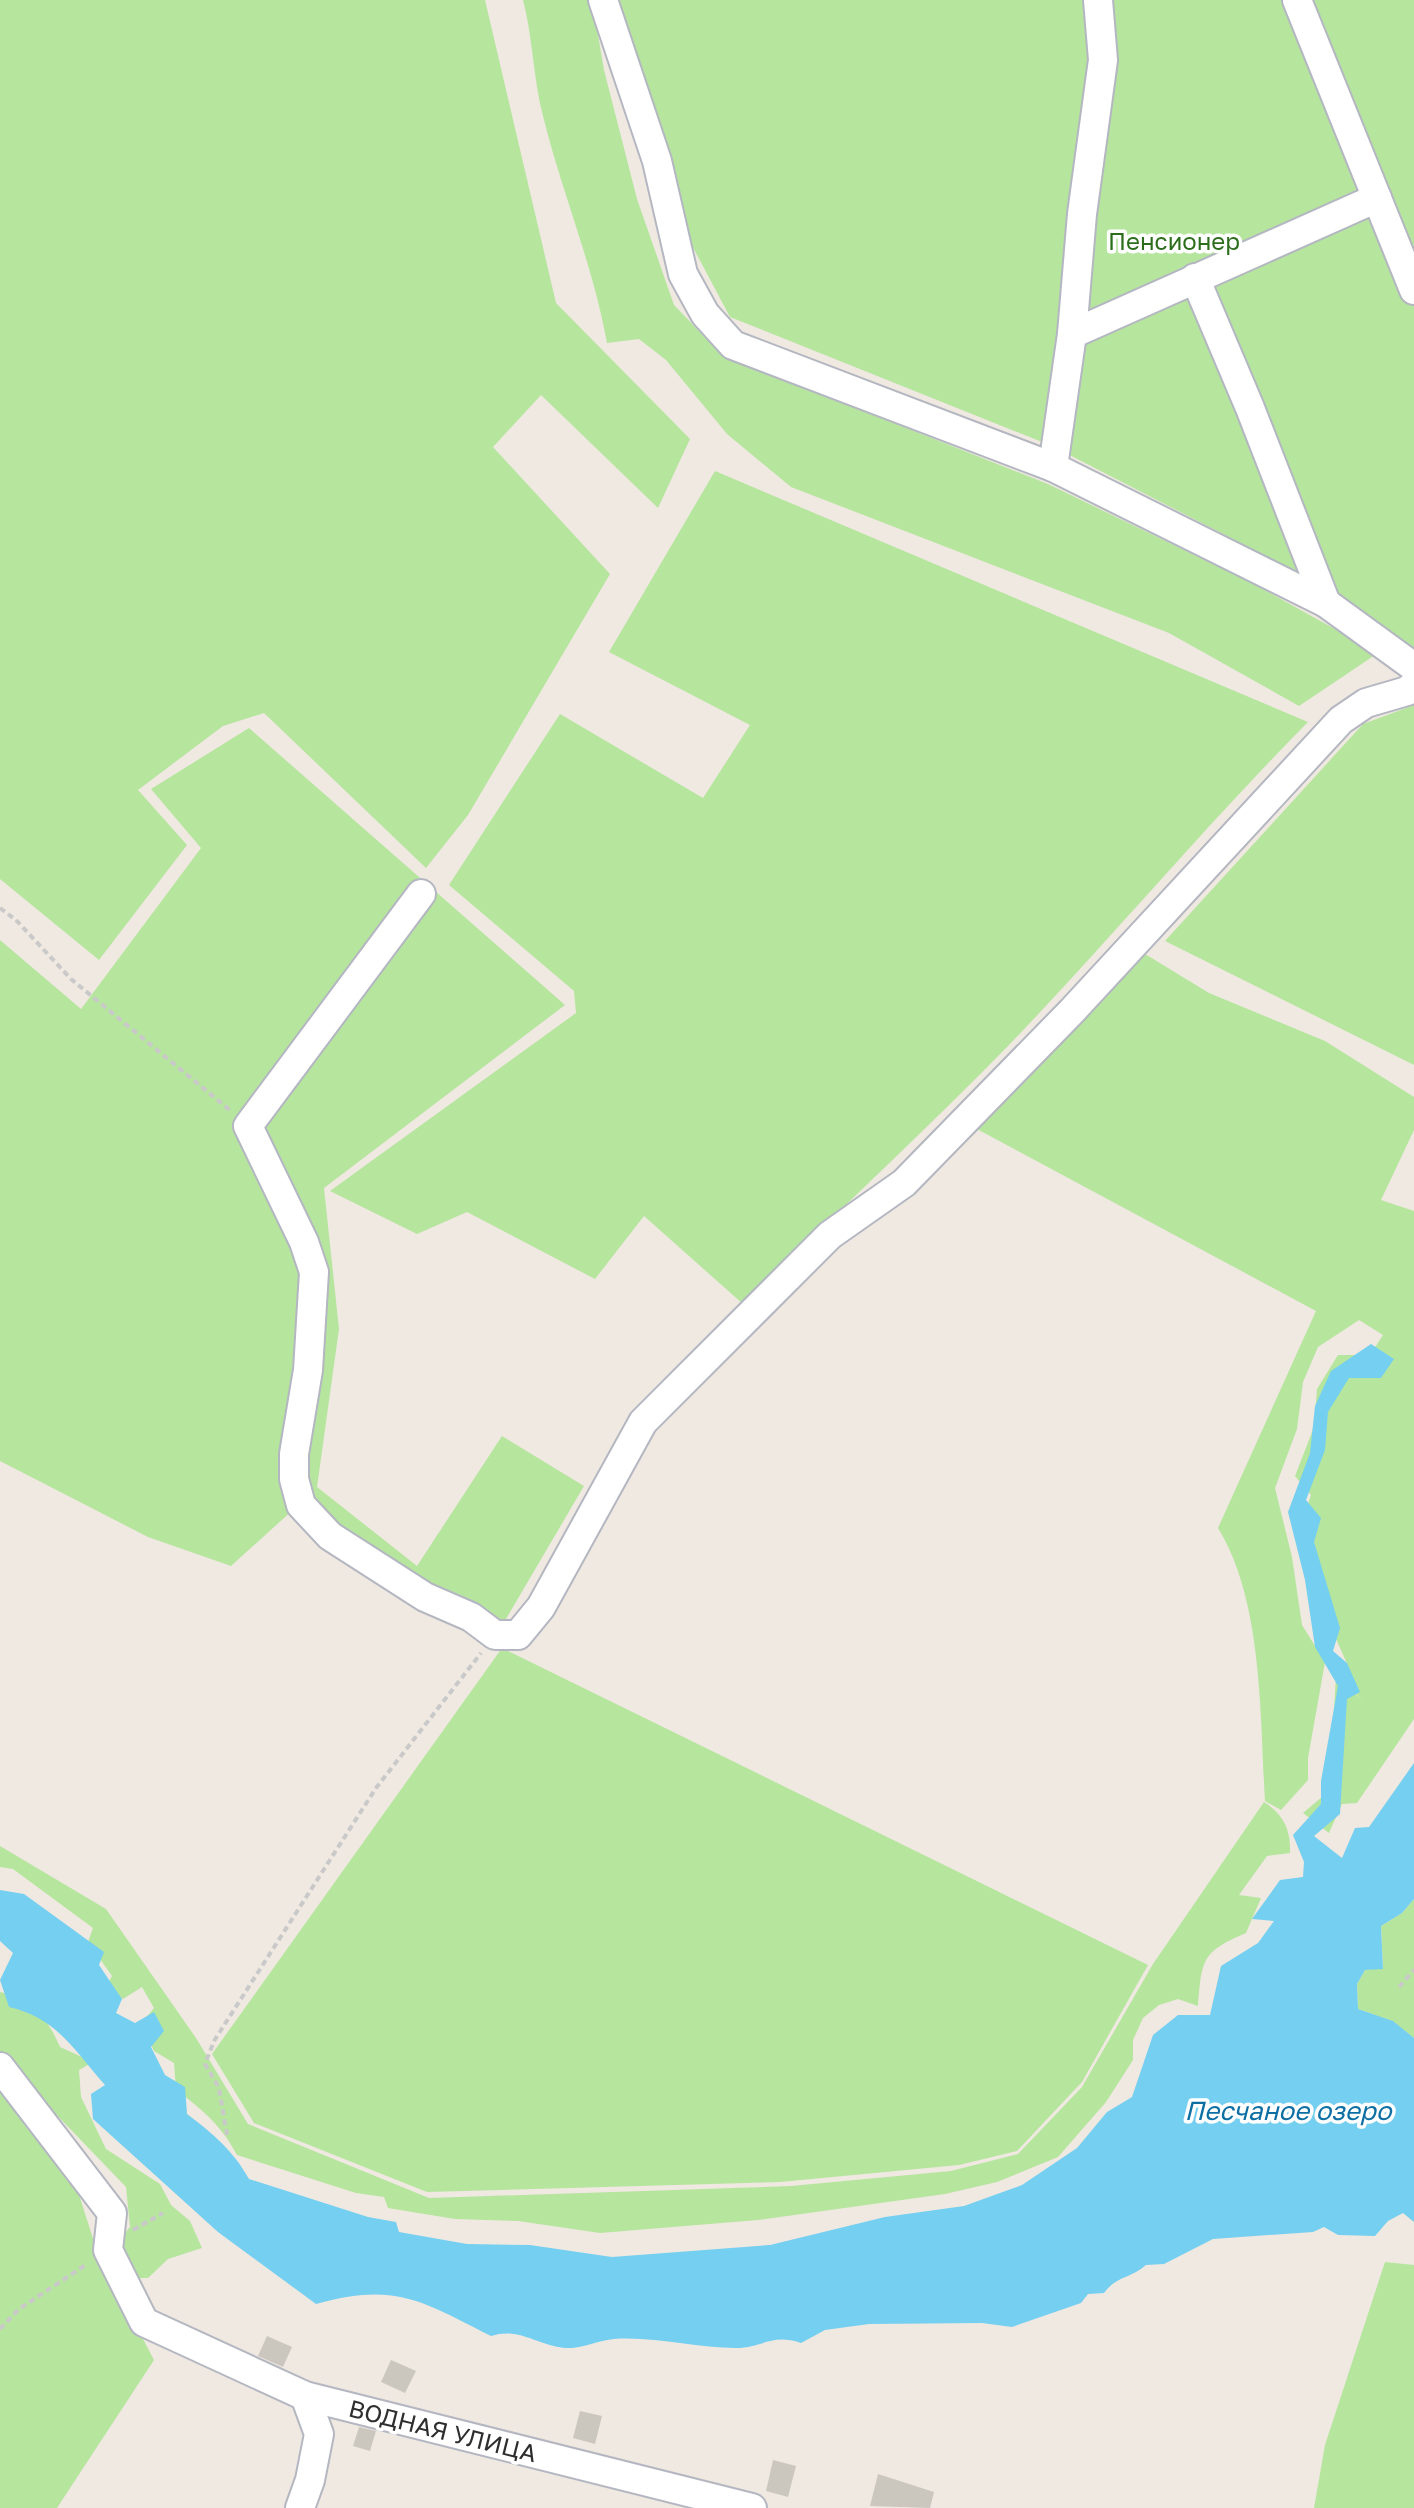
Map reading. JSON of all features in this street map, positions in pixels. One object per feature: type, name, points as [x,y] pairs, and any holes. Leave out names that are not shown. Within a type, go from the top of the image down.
[{"type":"street","points":[[603,0],[657,161],[683,274],[705,314],[733,345],[1053,467],[1326,603],[1414,667]]},
{"type":"street","points":[[1053,467],[1072,334],[1082,214],[1103,60],[1098,0]]},
{"type":"street","points":[[1297,0],[1414,290]]},
{"type":"street","points":[[1072,334],[1377,198]]},
{"type":"street","points":[[1195,278],[1250,408],[1326,603]]},
{"type":"street","points":[[421,894],[248,1126],[304,1242],[314,1272],[308,1370],[294,1454],[294,1479],[301,1505],[330,1536],[425,1597],[471,1617],[495,1635],[518,1635],[541,1607],[643,1422],[830,1235],[904,1183],[1071,1012],[1341,720],[1366,703],[1407,691],[1414,685]]},
{"type":"street","points":[[0,2067],[112,2213],[108,2250]]},
{"type":"street","name":"ВОДНАЯ УЛИЦА","points":[[108,2250],[144,2322],[305,2396],[752,2508]]},
{"type":"street","points":[[300,2508],[310,2480],[319,2434],[305,2396]]},
{"type":"path","points":[[0,908],[16,920],[71,979],[248,1126]]},
{"type":"path","points":[[227,2135],[219,2088],[205,2064],[214,2041],[376,1788],[495,1635]]},
{"type":"path","points":[[1399,1987],[1414,1970]]},
{"type":"path","points":[[0,2329],[19,2309],[108,2250]]},
{"type":"green space","points":[[0,0],[485,0],[556,303],[690,439],[658,508],[541,395],[493,447],[610,574],[468,815],[426,868],[264,713],[223,726],[138,790],[187,845],[99,960],[0,879]]},
{"type":"green space","points":[[523,0],[592,0],[604,70],[637,199],[674,305],[722,355],[1048,484],[1252,583],[1378,653],[1299,706],[1169,633],[791,487],[727,434],[666,360],[639,339],[607,343],[594,285],[543,116]]},
{"type":"green space","name":"Пенсионер","points":[[618,0],[1414,0],[1414,655],[1295,571],[1052,446],[730,317],[688,238]]},
{"type":"green space","points":[[715,471],[1308,722],[1008,1046],[743,1304],[644,1216],[595,1279],[467,1212],[417,1234],[330,1191],[576,1013],[574,991],[449,885],[560,714],[703,798],[750,725],[609,652]]},
{"type":"green space","points":[[1414,705],[1414,1065],[1165,941],[1363,724]]},
{"type":"green space","points":[[249,728],[565,1005],[324,1188],[339,1329],[317,1487],[417,1566],[502,1436],[584,1486],[503,1624],[435,1591],[295,1508],[231,1566],[148,1537],[0,1461],[0,940],[81,1009],[201,848],[151,789]]},
{"type":"green space","points":[[1145,954],[1209,993],[1325,1041],[1414,1097],[1414,1130],[1381,1200],[1414,1211],[1414,1719],[1357,1803],[1342,1804],[1329,1833],[1303,1813],[1329,1791],[1336,1676],[1364,1702],[1337,1675],[1349,1668],[1336,1639],[1303,1518],[1311,1495],[1295,1476],[1314,1427],[1317,1389],[1338,1355],[1370,1355],[1383,1335],[1359,1320],[1318,1347],[1303,1382],[1297,1429],[1275,1488],[1292,1557],[1302,1625],[1325,1662],[1308,1758],[1308,1780],[1281,1810],[1265,1801],[1260,1697],[1251,1624],[1233,1557],[1218,1528],[1316,1311],[975,1128]]},
{"type":"green space","points":[[502,1648],[1148,1965],[1082,2082],[1017,2151],[959,2165],[780,2182],[427,2192],[254,2123],[212,2054]]},
{"type":"green space","points":[[1264,1802],[1284,1823],[1290,1853],[1267,1856],[1239,1895],[1261,1898],[1246,1933],[1220,1946],[1207,1959],[1198,2006],[1178,1999],[1159,2005],[1143,2018],[1133,2040],[1133,2060],[1106,2102],[1058,2157],[997,2182],[945,2194],[758,2220],[600,2233],[518,2221],[455,2219],[388,2208],[384,2197],[356,2193],[237,2155],[211,2119],[176,2090],[174,2063],[154,2051],[141,2024],[154,2008],[142,1987],[123,1999],[105,1989],[112,1976],[88,1942],[93,1928],[13,1869],[0,1867],[0,1846],[106,1909],[196,2038],[248,2124],[429,2198],[791,2186],[951,2171],[1018,2154],[1082,2087],[1153,1964]]},
{"type":"green space","points":[[1414,1899],[1414,2038],[1392,2021],[1358,2009],[1357,1984],[1365,1970],[1383,1968],[1381,1926],[1402,1913]]},
{"type":"green space","points":[[0,1992],[12,1995],[38,2011],[60,2047],[93,2062],[79,2070],[81,2097],[106,2149],[160,2184],[171,2205],[190,2221],[202,2248],[168,2259],[148,2278],[133,2278],[115,2245],[130,2227],[126,2187],[0,2056]]},
{"type":"green space","points":[[0,2087],[73,2176],[97,2251],[154,2360],[57,2508],[0,2508]]},
{"type":"green space","points":[[1385,2262],[1414,2265],[1414,2508],[1314,2508],[1325,2445]]},
{"type":"water","name":"Песчаное озеро","points":[[1371,1344],[1394,1359],[1381,1378],[1349,1378],[1328,1412],[1325,1450],[1306,1500],[1321,1518],[1314,1542],[1340,1628],[1333,1651],[1347,1663],[1360,1692],[1347,1699],[1340,1814],[1314,1836],[1342,1858],[1355,1828],[1369,1827],[1414,1763],[1414,1899],[1402,1913],[1381,1926],[1383,1969],[1365,1970],[1357,1984],[1358,2009],[1393,2021],[1414,2038],[1414,2222],[1403,2213],[1388,2221],[1375,2236],[1338,2235],[1324,2227],[1313,2232],[1213,2239],[1164,2264],[1146,2265],[1114,2283],[1104,2293],[1088,2294],[1081,2303],[1012,2327],[982,2323],[869,2324],[825,2330],[801,2343],[774,2340],[745,2347],[721,2347],[629,2339],[561,2347],[512,2334],[491,2336],[426,2305],[388,2295],[367,2295],[316,2304],[218,2232],[93,2119],[91,2094],[105,2085],[52,2027],[26,2012],[9,2007],[0,1980],[13,1953],[0,1941],[0,1890],[24,1894],[104,1952],[99,1965],[122,1999],[116,2013],[135,2023],[154,2012],[164,2031],[151,2047],[165,2075],[185,2087],[187,2114],[221,2143],[249,2179],[368,2217],[396,2222],[399,2232],[467,2244],[530,2245],[612,2257],[770,2245],[885,2217],[964,2206],[1022,2185],[1077,2148],[1107,2112],[1132,2097],[1153,2035],[1178,2015],[1210,2015],[1221,1966],[1258,1943],[1274,1921],[1252,1919],[1280,1880],[1303,1877],[1304,1862],[1293,1835],[1321,1804],[1321,1781],[1338,1686],[1315,1647],[1305,1580],[1288,1512],[1310,1453],[1315,1406],[1331,1371]]},
{"type":"building","points":[[267,2336],[292,2347],[283,2367],[258,2356]]},
{"type":"building","points":[[391,2360],[416,2371],[405,2393],[381,2382]]},
{"type":"building","points":[[580,2411],[602,2416],[595,2444],[573,2438]]},
{"type":"building","points":[[359,2427],[376,2431],[370,2451],[353,2446]]},
{"type":"building","points":[[773,2460],[796,2466],[788,2497],[766,2491]]},
{"type":"building","points":[[878,2474],[934,2492],[930,2508],[870,2506]]}]
